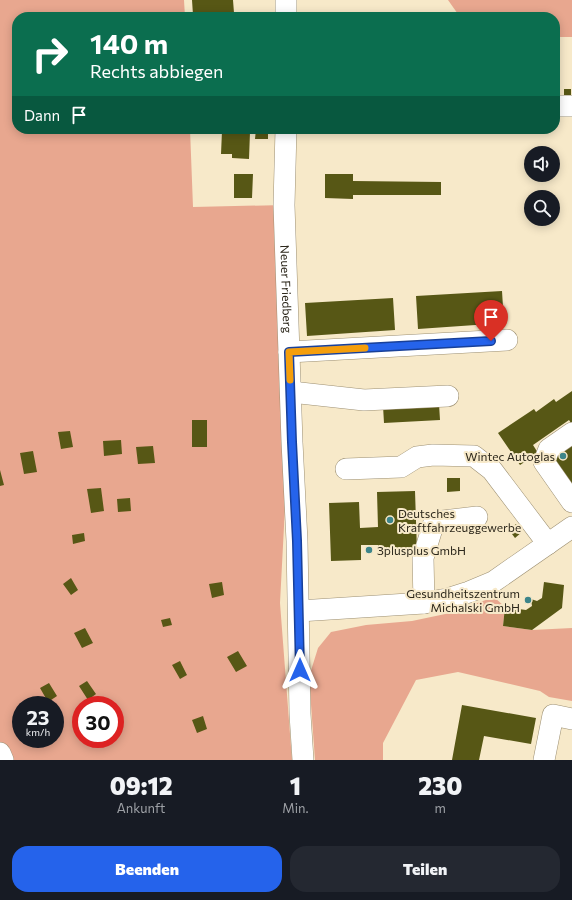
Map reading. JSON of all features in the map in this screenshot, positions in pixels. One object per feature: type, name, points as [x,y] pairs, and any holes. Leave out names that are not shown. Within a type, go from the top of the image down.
[{"type":"street","points":[[286,0],[286,12]]},
{"type":"street","points":[[560,106],[572,106]]},
{"type":"street","name":"Neuer Friedberg","points":[[286,134],[284,205],[299,611],[300,714],[303,760]]},
{"type":"street","points":[[289,352],[507,340]]},
{"type":"street","points":[[291,392],[364,400],[448,396]]},
{"type":"street","points":[[572,432],[549,449],[544,462],[572,502]]},
{"type":"street","points":[[346,469],[401,466],[417,458],[433,454],[474,456],[492,470],[548,544]]},
{"type":"street","points":[[424,603],[423,558],[434,522],[477,517]]},
{"type":"street","points":[[299,611],[424,603],[454,597],[493,582],[572,527]]},
{"type":"street","points":[[544,760],[552,715],[572,719]]},
{"type":"street","points":[[0,753],[3,760]]},
{"type":"shaded area","points":[[0,0],[184,0],[185,12],[12,12],[12,134],[190,134],[193,207],[284,205],[291,392],[280,603],[292,760],[0,760]]},
{"type":"shaded area","points":[[448,0],[572,0],[572,37],[560,37],[560,12],[456,12]]},
{"type":"shaded area","points":[[494,597],[505,607],[503,626],[532,630],[572,628],[572,701],[549,697],[540,691],[458,672],[416,680],[383,743],[383,760],[315,760],[309,677],[318,648],[331,632],[366,625],[412,621],[450,613]]},
{"type":"building","points":[[192,0],[233,0],[234,12],[193,12]]},
{"type":"building","points":[[564,89],[571,89],[571,99],[564,99]]},
{"type":"building","points":[[222,134],[250,134],[249,159],[232,158],[232,154],[221,154]]},
{"type":"building","points":[[256,134],[268,134],[268,139],[255,139]]},
{"type":"building","points":[[234,174],[253,174],[252,198],[234,198]]},
{"type":"building","points":[[325,174],[353,174],[353,181],[441,182],[441,195],[353,195],[353,199],[325,198]]},
{"type":"building","points":[[502,291],[504,323],[418,329],[416,296]]},
{"type":"building","points":[[393,298],[395,330],[307,336],[305,303]]},
{"type":"building","points":[[572,391],[572,422],[571,423],[569,420],[533,445],[538,453],[520,465],[498,433],[534,409],[536,412],[554,399],[556,402]]},
{"type":"building","points":[[439,404],[440,420],[384,423],[383,406]]},
{"type":"building","points":[[192,420],[207,420],[207,447],[192,447]]},
{"type":"building","points":[[70,431],[73,447],[61,449],[58,432]]},
{"type":"building","points":[[121,440],[122,454],[104,456],[103,441]]},
{"type":"building","points":[[571,444],[572,446],[572,485],[549,458]]},
{"type":"building","points":[[153,446],[155,463],[138,464],[136,447]]},
{"type":"building","points":[[33,451],[37,472],[24,474],[20,453]]},
{"type":"building","points":[[0,470],[4,485],[0,486]]},
{"type":"building","points":[[447,478],[460,478],[460,491],[447,492]]},
{"type":"building","points":[[101,488],[104,511],[91,513],[87,489]]},
{"type":"building","points":[[415,491],[417,551],[378,552],[378,545],[361,545],[361,560],[331,561],[329,503],[359,502],[360,528],[378,527],[377,492]]},
{"type":"building","points":[[130,498],[131,511],[118,512],[117,499]]},
{"type":"building","points":[[516,524],[522,532],[515,538],[509,530]]},
{"type":"building","points":[[84,533],[85,541],[73,544],[72,535]]},
{"type":"building","points":[[71,578],[78,590],[71,595],[63,584]]},
{"type":"building","points":[[222,582],[224,595],[212,598],[209,584]]},
{"type":"building","points":[[544,582],[564,585],[562,608],[532,630],[503,626],[505,607],[526,610],[532,606],[531,599],[537,601],[542,598]]},
{"type":"building","points":[[170,618],[172,625],[163,627],[161,620]]},
{"type":"building","points":[[85,628],[93,643],[82,648],[74,633]]},
{"type":"building","points":[[238,651],[247,666],[236,672],[227,657]]},
{"type":"building","points":[[180,661],[187,675],[180,679],[172,665]]},
{"type":"building","points":[[87,681],[96,694],[93,696],[85,696],[79,686]]},
{"type":"building","points":[[49,683],[57,696],[45,696],[40,688]]},
{"type":"building","points":[[462,705],[536,718],[531,744],[484,736],[479,760],[452,760]]},
{"type":"building","points":[[203,716],[207,729],[197,733],[192,720]]},
{"type":"slow traffic","points":[[290,380],[289,352],[365,348]]},
{"type":"place","name":"Wintec Autoglas","points":[[563,456]]},
{"type":"place","name":"Deutsches Kraftfahrzeuggewerbe","points":[[390,520]]},
{"type":"place","name":"3plusplus GmbH","points":[[369,550]]},
{"type":"place","name":"Gesundheitszentrum Michalski GmbH","points":[[528,600]]},
{"type":"route","points":[[300,670],[297,541],[289,352],[491,341]]}]
